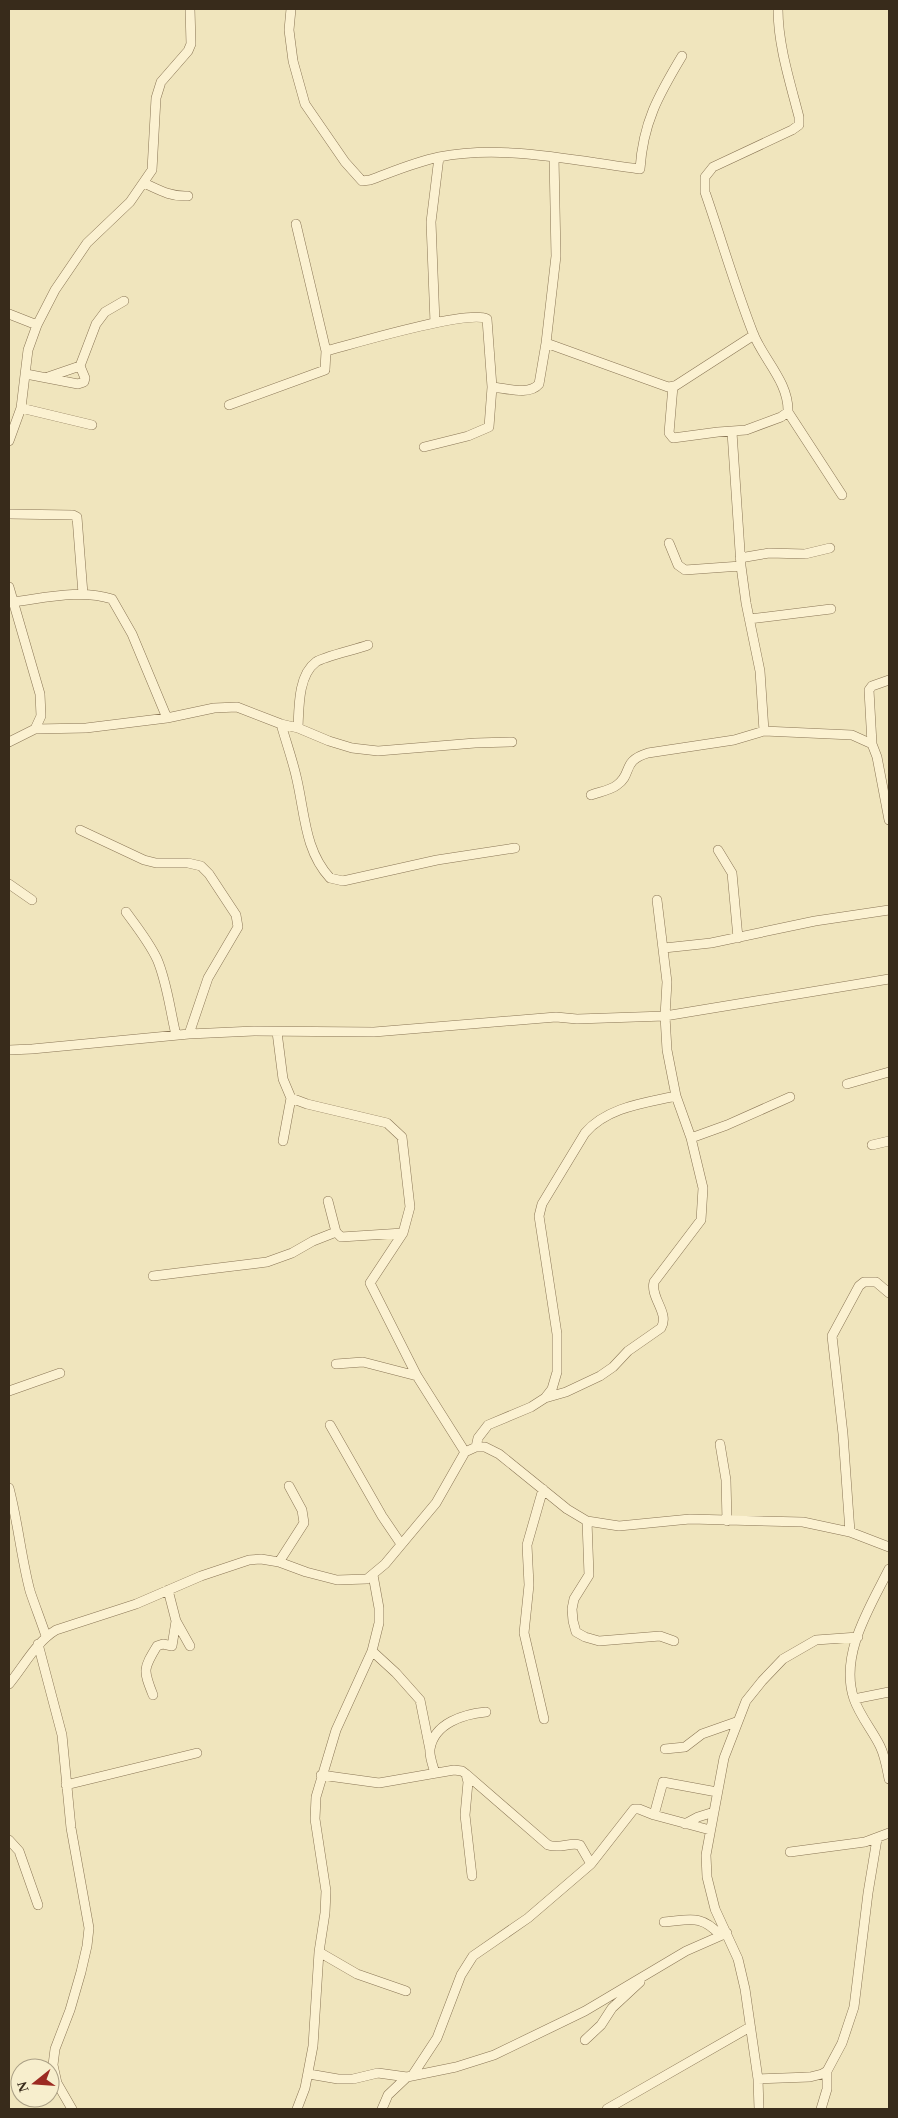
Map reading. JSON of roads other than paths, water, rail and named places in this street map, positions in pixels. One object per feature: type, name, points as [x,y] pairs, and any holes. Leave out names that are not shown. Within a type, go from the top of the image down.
[{"type":"street","points":[[9,441],[21,408],[28,350],[37,325],[68,269],[87,243],[130,202],[152,170],[156,98],[161,82],[188,51],[191,44],[190,9]]},
{"type":"street","points":[[291,9],[288,30],[293,61],[305,104],[357,178],[362,181],[439,157],[504,153],[554,157],[640,169],[646,128],[660,92],[682,56]]},
{"type":"street","points":[[778,9],[784,60],[800,117],[799,125],[713,167],[705,177],[705,192],[754,335],[778,375],[787,397],[788,412],[842,495]]},
{"type":"street","points":[[435,324],[431,222],[439,157]]},
{"type":"street","points":[[492,387],[528,391],[534,389],[539,384],[546,344],[556,256],[554,157]]},
{"type":"street","points":[[144,183],[165,193],[176,196],[188,196]]},
{"type":"street","points":[[229,405],[322,372],[326,367],[326,351],[296,224]]},
{"type":"street","points":[[26,374],[78,384],[84,382],[85,378],[80,366],[96,324],[105,312],[124,301]]},
{"type":"street","points":[[9,314],[37,325]]},
{"type":"street","points":[[326,351],[435,324],[478,316],[487,319],[492,387],[489,427],[468,436],[424,448]]},
{"type":"street","points":[[546,344],[662,386],[673,386],[712,364],[754,335]]},
{"type":"street","points":[[47,378],[80,366]]},
{"type":"street","points":[[673,386],[670,406],[670,437],[746,430],[782,417],[788,412]]},
{"type":"street","points":[[21,408],[92,425]]},
{"type":"street","points":[[732,432],[740,562],[760,671],[764,731]]},
{"type":"street","points":[[9,514],[73,515],[77,517],[83,594]]},
{"type":"street","points":[[669,544],[678,565],[685,570],[740,562],[769,554],[805,554],[830,548]]},
{"type":"street","points":[[9,587],[40,694],[41,716],[35,729]]},
{"type":"street","points":[[12,602],[83,594],[98,595],[112,600],[121,612],[167,718]]},
{"type":"street","points":[[749,619],[832,609]]},
{"type":"street","points":[[298,728],[300,691],[310,668],[317,661],[368,646]]},
{"type":"street","points":[[889,680],[872,686],[869,690],[872,744],[877,757],[889,820]]},
{"type":"street","points":[[9,742],[35,729],[86,728],[167,718],[214,708],[237,707],[352,748],[378,751],[512,742]]},
{"type":"street","points":[[281,724],[297,780],[302,813],[314,855],[330,878],[343,881],[437,860],[515,848]]},
{"type":"street","points":[[591,795],[617,786],[631,761],[638,756],[734,740],[764,731],[852,735],[872,744]]},
{"type":"street","points":[[80,830],[144,860],[156,863],[188,863],[200,866],[209,874],[236,915],[238,927],[208,978],[189,1034]]},
{"type":"street","points":[[718,850],[732,873],[738,938]]},
{"type":"street","points":[[9,884],[32,900]]},
{"type":"street","points":[[476,1447],[478,1438],[488,1425],[531,1407],[545,1398],[566,1392],[600,1376],[628,1351],[661,1328],[664,1323],[654,1293],[654,1282],[701,1220],[703,1188],[691,1138],[676,1096],[667,1050],[665,1016],[667,982],[657,900]]},
{"type":"street","points":[[664,948],[738,938],[815,921],[889,910]]},
{"type":"street","points":[[126,912],[148,942],[156,958],[161,971],[176,1035]]},
{"type":"street","points":[[9,1050],[189,1034],[254,1031],[374,1032],[556,1017],[576,1019],[665,1016],[889,979]]},
{"type":"street","points":[[276,1032],[283,1079],[291,1098],[283,1141]]},
{"type":"street","points":[[847,1084],[889,1072]]},
{"type":"street","points":[[545,1398],[552,1389],[557,1372],[558,1357],[557,1334],[548,1267],[538,1224],[542,1204],[585,1132],[593,1123],[602,1117],[638,1104],[676,1096]]},
{"type":"street","points":[[691,1138],[727,1125],[790,1097]]},
{"type":"street","points":[[291,1098],[307,1104],[387,1123],[402,1136],[410,1208],[403,1233],[370,1283],[417,1376],[464,1452]]},
{"type":"street","points":[[872,1145],[889,1141]]},
{"type":"street","points":[[328,1201],[336,1232],[344,1238],[403,1233]]},
{"type":"street","points":[[153,1276],[267,1262],[292,1253],[313,1241],[336,1232]]},
{"type":"street","points":[[850,1532],[842,1424],[832,1336],[858,1286],[864,1282],[876,1282],[889,1293]]},
{"type":"street","points":[[336,1364],[362,1362],[417,1376]]},
{"type":"street","points":[[9,1391],[60,1373]]},
{"type":"street","points":[[330,1425],[382,1516],[401,1544]]},
{"type":"street","points":[[720,1444],[726,1480],[727,1521]]},
{"type":"street","points":[[9,1684],[38,1644],[46,1636],[65,1626],[136,1604],[201,1576],[249,1560],[261,1559],[279,1562],[306,1572],[337,1580],[367,1579],[374,1575],[436,1503],[464,1452],[476,1447],[485,1447],[499,1454],[567,1509],[587,1520],[619,1526],[665,1520],[707,1519],[803,1522],[850,1532],[889,1547]]},
{"type":"street","points":[[279,1562],[304,1523],[302,1510],[289,1486]]},
{"type":"street","points":[[9,1488],[17,1518],[30,1591],[46,1636]]},
{"type":"street","points":[[542,1489],[527,1545],[530,1585],[524,1633],[544,1719]]},
{"type":"street","points":[[587,1520],[589,1575],[574,1599],[572,1609],[576,1632],[599,1641],[660,1636],[674,1641]]},
{"type":"street","points":[[889,1569],[858,1637],[851,1663],[850,1683],[854,1699],[881,1748],[889,1780]]},
{"type":"street","points":[[296,2109],[309,2074],[313,2046],[319,1952],[326,1891],[315,1819],[316,1797],[321,1775],[336,1730],[372,1651],[379,1623],[379,1608],[374,1575]]},
{"type":"street","points":[[168,1590],[176,1621],[190,1646]]},
{"type":"street","points":[[153,1694],[144,1672],[157,1646],[163,1644],[172,1646],[176,1621]]},
{"type":"street","points":[[759,2109],[758,2079],[745,1988],[738,1959],[723,1934],[707,1877],[706,1855],[724,1758],[736,1722],[746,1700],[783,1659],[816,1640],[858,1637]]},
{"type":"street","points":[[38,1644],[62,1735],[71,1828],[89,1928],[81,1972],[70,2010],[55,2049],[53,2065],[58,2083],[72,2109]]},
{"type":"street","points":[[372,1651],[396,1673],[420,1700],[435,1773]]},
{"type":"street","points":[[854,1699],[889,1692]]},
{"type":"street","points":[[430,1750],[437,1734],[449,1723],[470,1714],[486,1712]]},
{"type":"street","points":[[665,1749],[685,1747],[702,1734],[736,1722]]},
{"type":"street","points":[[66,1785],[197,1753]]},
{"type":"street","points":[[321,1775],[380,1783],[454,1770],[462,1771],[548,1845],[554,1847],[580,1845],[591,1864]]},
{"type":"street","points":[[466,1774],[468,1782],[464,1815],[472,1876]]},
{"type":"street","points":[[654,1815],[663,1782],[717,1792]]},
{"type":"street","points":[[382,2109],[388,2095],[410,2076],[437,2038],[461,1975],[473,1956],[528,1918],[591,1864],[634,1809],[710,1830]]},
{"type":"street","points":[[685,1824],[714,1812]]},
{"type":"street","points":[[790,1852],[853,1844],[877,1839],[889,1833]]},
{"type":"street","points":[[821,2109],[828,2089],[827,2071],[842,2043],[854,2006],[877,1839]]},
{"type":"street","points":[[9,1840],[19,1851],[38,1905]]},
{"type":"street","points":[[664,1922],[701,1921],[710,1924],[723,1934]]},
{"type":"street","points":[[309,2074],[338,2079],[369,2076],[378,2073],[410,2076],[456,2067],[494,2055],[585,2011],[686,1952],[723,1934]]},
{"type":"street","points":[[319,1952],[357,1974],[406,1991]]},
{"type":"street","points":[[585,2040],[601,2024],[612,2008],[649,1973]]},
{"type":"street","points":[[607,2109],[750,2027]]},
{"type":"street","points":[[758,2079],[810,2077],[827,2071]]}]
